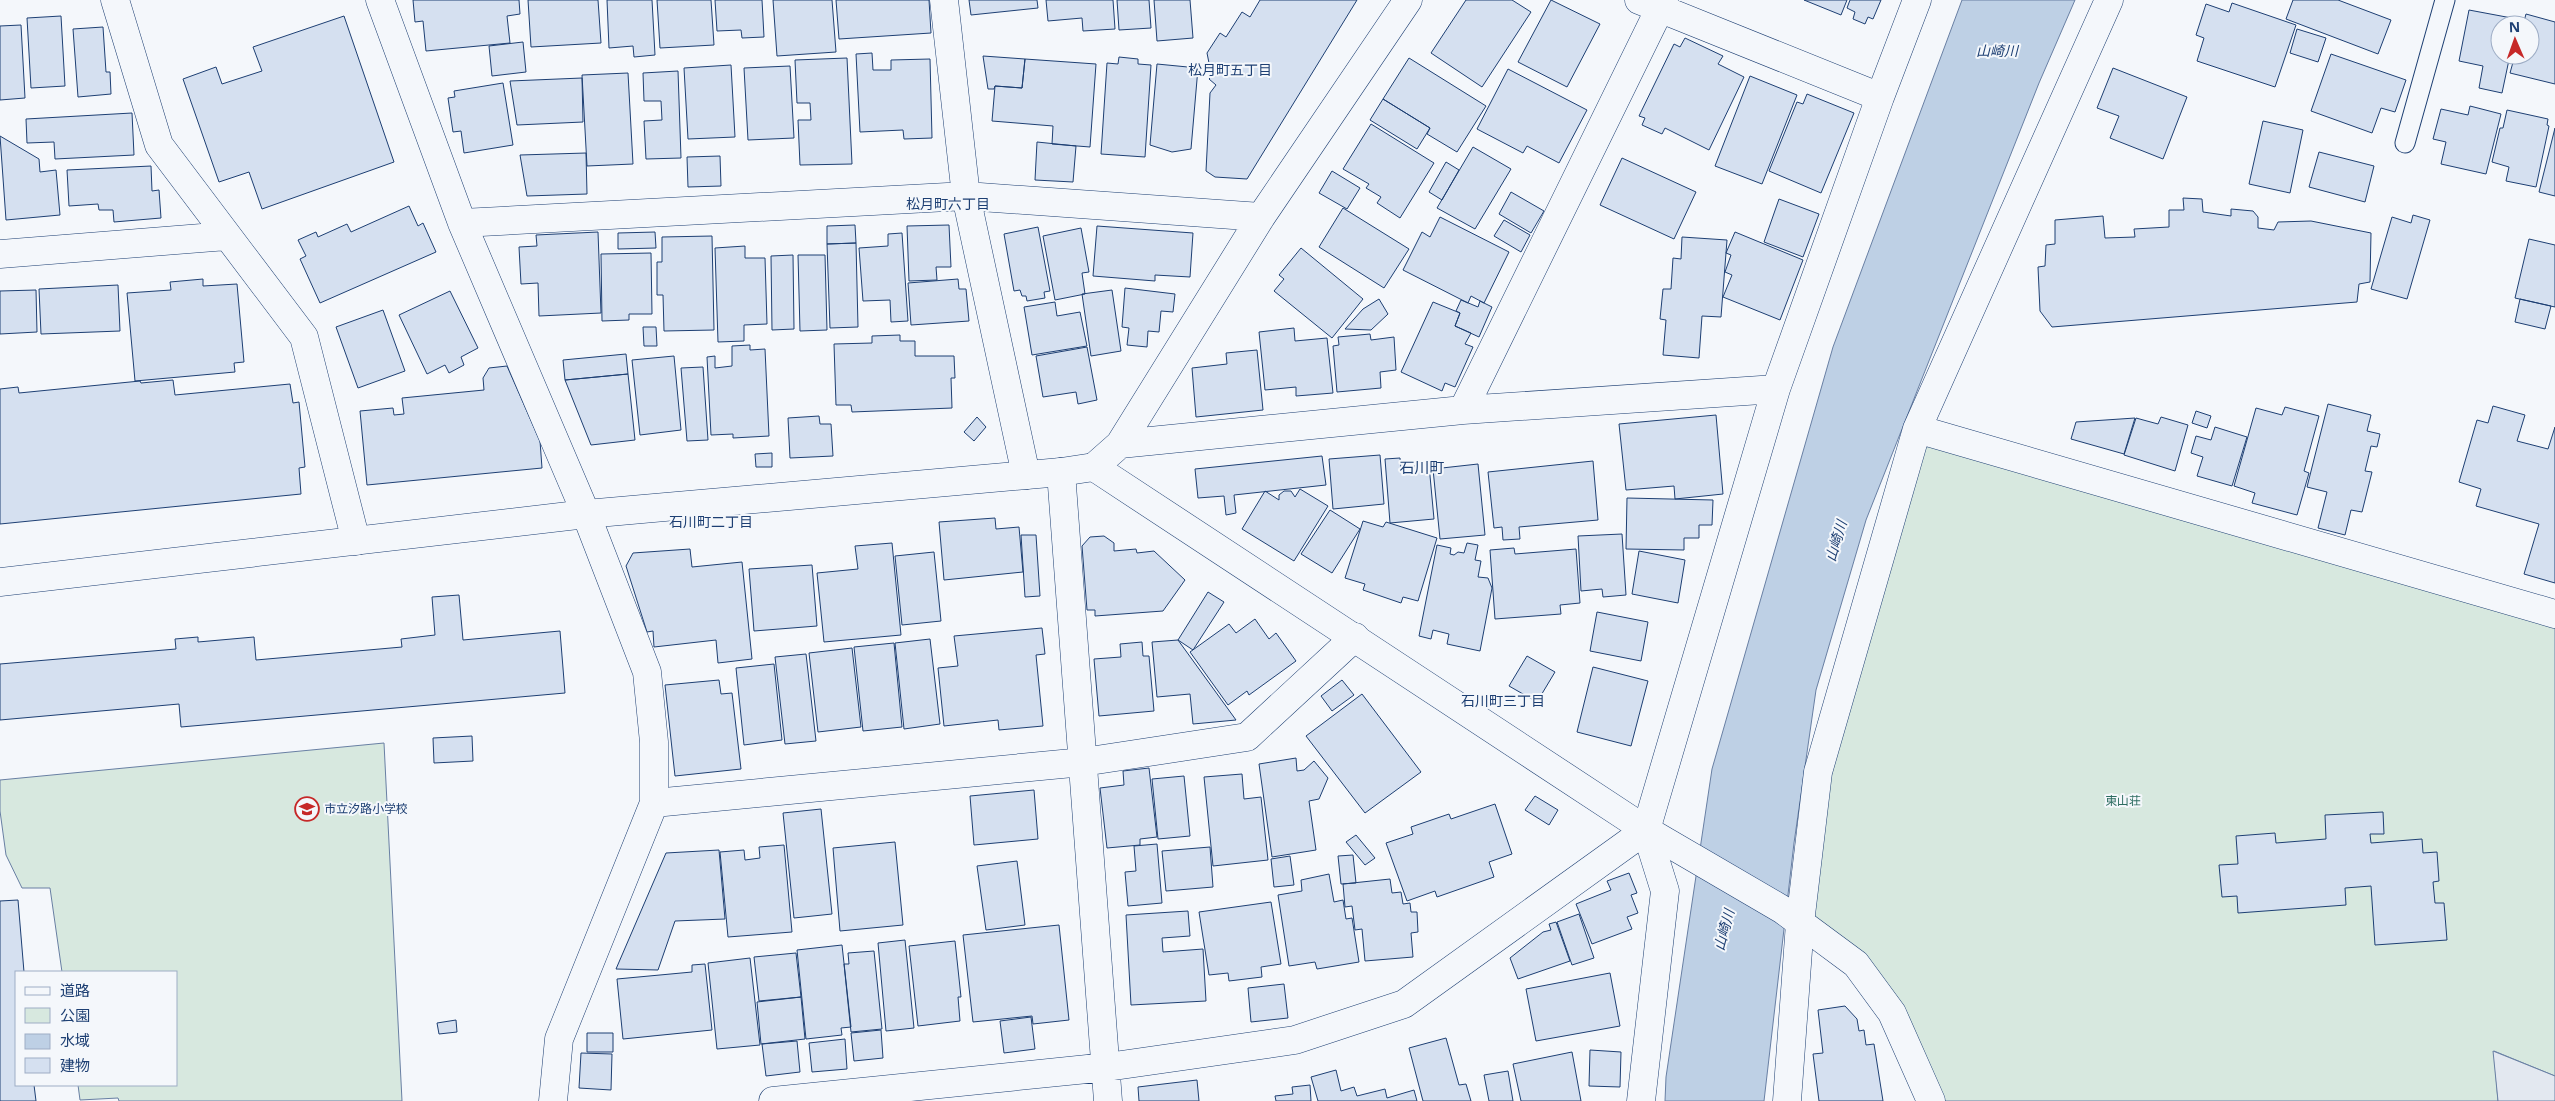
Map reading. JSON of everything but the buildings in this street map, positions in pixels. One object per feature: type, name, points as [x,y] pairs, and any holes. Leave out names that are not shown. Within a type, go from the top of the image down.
[{"type":"street","points":[[115,0],[159,145],[304,337],[356,541]]},
{"type":"street","points":[[380,0],[462,223],[586,514],[647,672],[654,742],[654,803],[559,1039],[553,1101]]},
{"type":"street","points":[[944,0],[966,196],[1026,474]]},
{"type":"street","points":[[0,582],[586,514],[1060,472],[1094,466],[1120,444],[1261,217],[1408,0]]},
{"type":"street","points":[[1641,1101],[1665,891],[1646,830],[1776,389],[1880,97],[1917,0]]},
{"type":"street","points":[[1787,1101],[1792,917],[1818,772],[1917,429],[2109,0]]},
{"type":"street","points":[[1463,410],[1654,3],[1880,97]]},
{"type":"street","points":[[462,223],[966,196],[1261,217]]},
{"type":"street","points":[[0,254],[227,236]]},
{"type":"street","points":[[1120,444],[1463,410],[1776,389]]},
{"type":"street","points":[[1917,429],[2555,614]]},
{"type":"street","points":[[1094,466],[1646,830],[1792,917],[1856,964],[1892,1012],[1930,1101]]},
{"type":"street","points":[[1060,472],[1107,1067],[1108,1101]]},
{"type":"street","points":[[654,803],[1083,762],[1247,737],[1355,637]]},
{"type":"street","points":[[773,1101],[1107,1067],[1295,1040],[1404,1004],[1646,830]]},
{"type":"lane","points":[[2405,143],[2445,0]]},
{"type":"green space","name":"東山荘","points":[[1917,429],[2555,614],[2555,1076],[2494,1051],[2498,1101],[1931,1101],[1892,1013],[1783,910],[1808,870]]},
{"type":"green space","points":[[384,743],[402,1101],[119,1101],[118,1098],[80,1100],[78,1086],[178,1086],[178,971],[62,971],[50,888],[22,888],[6,855],[0,811],[0,780]]},
{"type":"shaded area","points":[[2493,1051],[2555,1076],[2555,1101],[2498,1101]]},
{"type":"water","name":"山崎川","points":[[1962,0],[2075,0],[2039,83],[1866,520],[1816,690],[1794,843],[1764,1101],[1665,1101],[1666,1077],[1712,769],[1833,347]]},
{"type":"place","name":"市立汐路小学校","points":[[307,809]]},
{"type":"district","name":"松月町五丁目","points":[[1230,70]]},
{"type":"district","name":"松月町六丁目","points":[[948,204]]},
{"type":"district","name":"石川町","points":[[1422,468]]},
{"type":"district","name":"石川町二丁目","points":[[711,522]]},
{"type":"district","name":"石川町三丁目","points":[[1503,701]]}]
